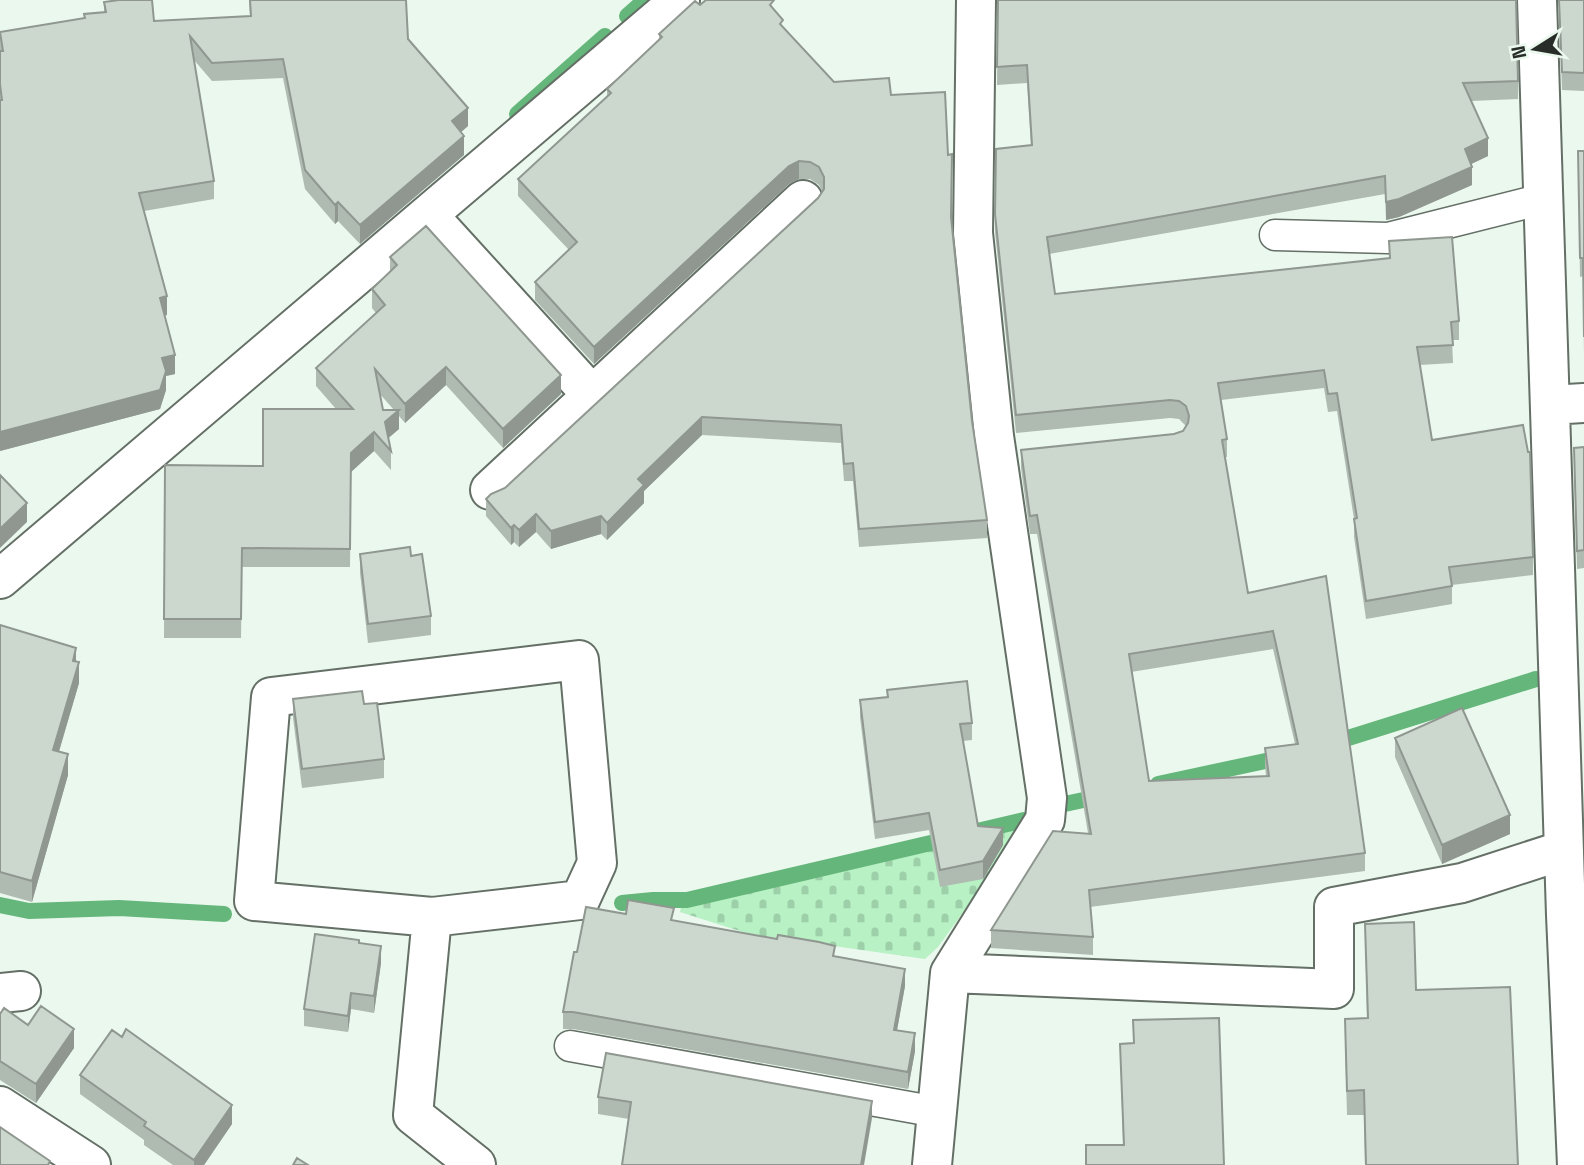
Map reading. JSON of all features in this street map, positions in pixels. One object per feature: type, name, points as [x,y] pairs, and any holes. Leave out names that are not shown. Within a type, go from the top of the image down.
[{"type":"street","points":[[0,579],[680,0]]},
{"type":"street","points":[[932,1165],[950,973],[1045,820],[1047,798],[1010,452],[973,233],[976,0]]},
{"type":"street","points":[[1537,0],[1543,199],[1567,404],[1564,850],[1575,914],[1577,1165]]},
{"type":"street","points":[[490,490],[803,200]]},
{"type":"street","points":[[428,215],[592,395]]},
{"type":"street","points":[[579,660],[597,863],[580,900],[432,917],[254,901],[271,698],[579,660]]},
{"type":"street","points":[[950,973],[1334,989],[1334,907],[1462,883],[1564,850]]},
{"type":"street","points":[[432,917],[413,1115],[476,1165]]},
{"type":"street","points":[[0,1106],[91,1165]]},
{"type":"lane","points":[[1275,235],[1388,238],[1543,199]]},
{"type":"lane","points":[[570,1046],[937,1112]]},
{"type":"green space","points":[[1027,824],[938,947],[925,959],[749,934],[680,912],[682,904]]},
{"type":"building","points":[[152,0],[154,21],[251,16],[250,0],[406,0],[408,39],[468,108],[452,121],[464,136],[360,225],[338,202],[335,205],[305,170],[283,59],[212,63],[190,36],[214,181],[139,193],[167,296],[160,298],[175,355],[162,358],[166,371],[160,390],[0,432],[0,51],[3,51],[0,32],[85,18],[84,14],[106,12],[104,2]]},
{"type":"building","points":[[706,0],[774,0],[770,5],[783,20],[780,24],[834,82],[889,78],[891,95],[945,92],[948,155],[952,154],[951,217],[972,421],[987,520],[859,529],[853,463],[844,464],[841,425],[702,417],[638,479],[644,485],[607,523],[601,516],[551,531],[536,514],[519,530],[514,525],[511,528],[486,499],[505,488],[818,198],[824,189],[824,177],[819,167],[810,162],[799,161],[789,166],[594,347],[535,282],[577,242],[518,179],[611,93],[607,89],[662,37],[659,34],[695,1],[700,5]]},
{"type":"building","points":[[998,0],[1516,0],[1518,81],[1463,83],[1488,138],[1465,149],[1472,167],[1399,199],[1386,202],[1385,176],[1047,237],[1055,294],[1390,258],[1389,241],[1452,237],[1459,321],[1451,322],[1453,345],[1417,347],[1432,440],[1523,425],[1530,452],[1533,557],[1449,567],[1452,586],[1366,601],[1354,519],[1357,518],[1337,393],[1328,394],[1324,370],[1218,383],[1227,439],[1222,440],[1248,593],[1326,576],[1365,853],[1089,890],[1093,937],[991,930],[1053,831],[1091,834],[1037,515],[1030,516],[1021,450],[1174,434],[1183,431],[1189,416],[1186,406],[1179,401],[1170,400],[1016,415],[995,214],[996,149],[1032,145],[1027,65],[997,67]],"holes":[[[1273,631],[1298,744],[1265,748],[1269,776],[1149,781],[1129,654]]]},
{"type":"building","points":[[1559,0],[1584,0],[1584,73],[1562,72]]},
{"type":"building","points":[[1578,151],[1584,151],[1584,337],[1583,258],[1580,258]]},
{"type":"building","points":[[426,226],[561,375],[503,429],[446,367],[405,404],[375,369],[383,410],[399,410],[385,422],[391,451],[374,432],[351,453],[350,549],[242,548],[241,619],[164,619],[165,465],[263,466],[263,409],[353,409],[316,368],[385,305],[372,289],[397,265],[390,257]]},
{"type":"building","points":[[1584,447],[1584,550],[1577,551],[1574,448]]},
{"type":"building","points":[[0,475],[27,503],[0,529]]},
{"type":"building","points":[[410,547],[411,556],[422,554],[431,616],[368,624],[360,554]]},
{"type":"building","points":[[0,625],[76,648],[73,661],[79,662],[53,750],[68,754],[32,881],[0,872]]},
{"type":"building","points":[[967,681],[972,723],[960,724],[978,826],[1003,828],[983,861],[940,870],[929,813],[875,822],[860,700],[888,697],[887,690]]},
{"type":"building","points":[[362,691],[364,704],[377,703],[384,759],[302,769],[293,699]]},
{"type":"building","points":[[1462,708],[1510,815],[1442,845],[1395,738]]},
{"type":"building","points":[[628,900],[674,908],[671,920],[777,939],[778,935],[819,942],[835,946],[833,956],[905,969],[894,1030],[915,1033],[908,1072],[563,1012],[586,907],[626,914]]},
{"type":"building","points":[[1414,922],[1416,990],[1510,987],[1518,1165],[1366,1165],[1364,1090],[1347,1091],[1345,1019],[1368,1018],[1365,924]]},
{"type":"building","points":[[315,934],[381,946],[374,996],[351,993],[348,1016],[304,1009]]},
{"type":"building","points":[[41,1006],[74,1029],[36,1084],[0,1061],[0,1014],[4,1008],[28,1025]]},
{"type":"building","points":[[1219,1018],[1224,1165],[1086,1165],[1086,1145],[1124,1145],[1120,1044],[1134,1043],[1133,1020]]},
{"type":"building","points":[[126,1029],[232,1105],[194,1160],[144,1126],[146,1122],[80,1075],[112,1030],[122,1037]]},
{"type":"building","points":[[606,1053],[872,1101],[861,1165],[622,1165],[631,1102],[598,1097]]},
{"type":"building","points":[[0,1127],[50,1161],[48,1165],[0,1165]]},
{"type":"building","points":[[297,1158],[308,1165],[293,1165]]},
{"type":"waterway","points":[[627,16],[645,0]]},
{"type":"waterway","points":[[517,114],[605,36]]},
{"type":"waterway","points":[[1329,744],[1536,679]]},
{"type":"waterway","points":[[1158,784],[1284,757]]},
{"type":"waterway","points":[[1060,805],[1102,796]]},
{"type":"waterway","points":[[973,832],[1024,820]]},
{"type":"waterway","points":[[622,903],[687,900],[952,838]]},
{"type":"waterway","points":[[0,905],[29,911],[119,908],[224,914]]}]
